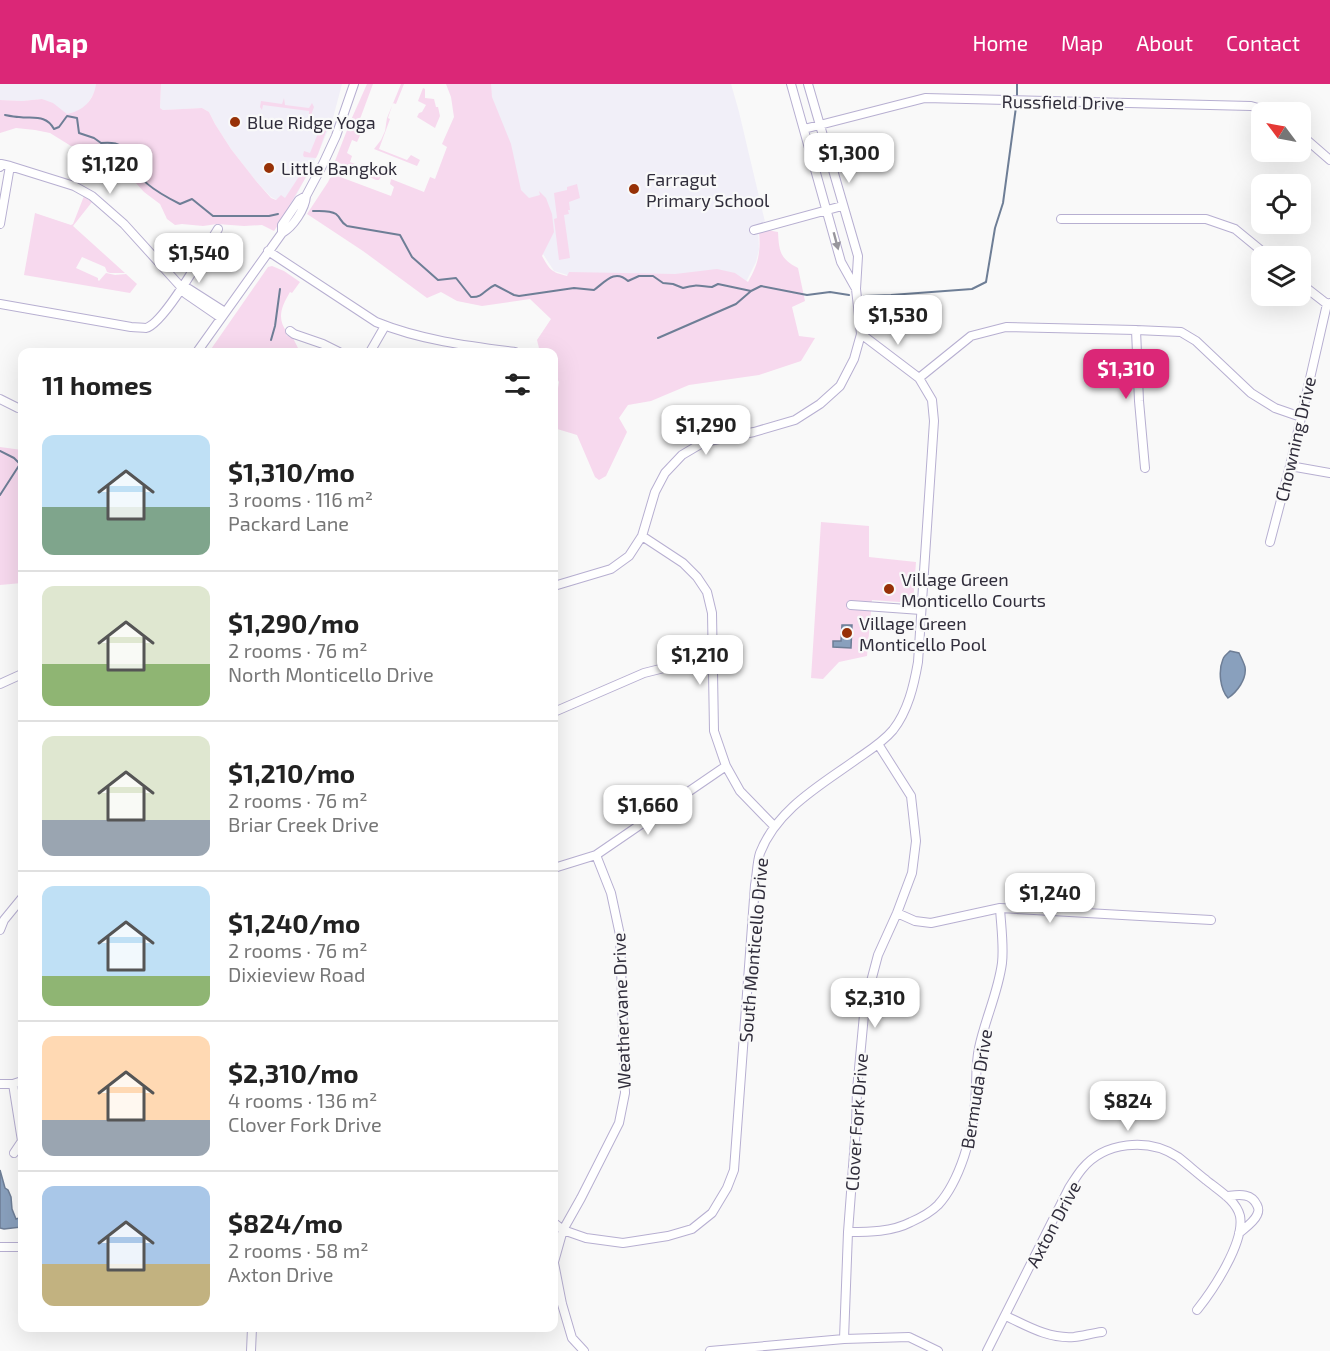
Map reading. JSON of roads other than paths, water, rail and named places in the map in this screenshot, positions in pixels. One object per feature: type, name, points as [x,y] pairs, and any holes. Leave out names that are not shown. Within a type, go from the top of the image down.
[{"type":"street","points":[[200,348],[282,232],[282,225],[299,200],[306,196],[324,164],[354,84]]},
{"type":"street","points":[[791,84],[841,262],[856,289]]},
{"type":"street","points":[[558,585],[611,569],[629,556],[642,536],[655,492],[665,473],[682,455],[704,442],[754,432],[795,420],[820,404],[840,386],[854,359],[861,334],[856,289],[858,256],[808,84]]},
{"type":"street","name":"Russfield Drive","points":[[804,129],[925,98],[1251,106]]},
{"type":"street","points":[[1311,144],[1330,160]]},
{"type":"street","points":[[1,165],[74,186],[92,196],[124,224],[182,288],[189,288],[223,315]]},
{"type":"street","points":[[0,224],[10,166]]},
{"type":"street","points":[[754,230],[842,206]]},
{"type":"street","points":[[1062,219],[1206,219],[1235,229],[1256,246]]},
{"type":"street","points":[[0,304],[146,328],[156,322],[182,288],[218,229]]},
{"type":"street","points":[[268,251],[376,322],[400,332],[484,348]]},
{"type":"street","points":[[1311,291],[1328,304]]},
{"type":"street","name":"Chowning Drive","points":[[1270,542],[1328,304]]},
{"type":"street","points":[[372,348],[385,326]]},
{"type":"street","points":[[919,378],[971,336],[1006,327],[1180,332],[1196,341],[1251,393],[1275,408],[1300,417]]},
{"type":"street","points":[[1136,330],[1145,468]]},
{"type":"street","points":[[290,331],[330,348]]},
{"type":"street","name":"South Monticello Drive","points":[[563,1230],[586,1238],[623,1243],[668,1236],[692,1229],[712,1214],[734,1170],[755,885],[760,854],[774,826],[794,805],[878,744],[893,729],[914,685],[918,662],[934,421],[932,400],[919,378],[861,334]]},
{"type":"street","points":[[0,399],[18,408]]},
{"type":"street","points":[[1290,466],[1330,473]]},
{"type":"street","points":[[642,536],[683,563],[697,577],[707,592],[712,613],[714,731],[726,766],[740,791],[774,826]]},
{"type":"street","points":[[851,605],[921,610]]},
{"type":"street","points":[[558,710],[644,673],[676,665],[713,664]]},
{"type":"street","points":[[0,684],[18,676]]},
{"type":"street","name":"Clover Fork Drive","points":[[844,1339],[859,1054],[865,1004],[878,955],[912,873],[916,841],[911,796],[878,744]]},
{"type":"street","points":[[558,867],[596,855],[726,766]]},
{"type":"street","name":"Weathervane Drive","points":[[558,1248],[563,1230],[620,1123],[625,1093],[620,935],[611,893],[596,855]]},
{"type":"street","points":[[0,930],[4,920],[18,903]]},
{"type":"street","points":[[897,913],[915,921],[931,923],[1000,908],[1211,920]]},
{"type":"street","name":"Bermuda Drive","points":[[848,1232],[886,1230],[910,1223],[926,1214],[938,1204],[953,1183],[963,1162],[971,1132],[979,1048],[999,982],[1002,961],[1000,908]]},
{"type":"street","points":[[0,1084],[18,1083]]},
{"type":"street","points":[[13,1084],[18,1120]]},
{"type":"street","name":"Axton Drive","points":[[987,1351],[1069,1188],[1082,1168],[1100,1154],[1125,1145],[1153,1146],[1176,1156],[1226,1196],[1234,1204],[1240,1217],[1239,1233],[1231,1257],[1210,1294],[1197,1310]]},
{"type":"street","points":[[14,1153],[18,1146]]},
{"type":"street","points":[[1226,1196],[1245,1195],[1251,1197],[1256,1203],[1258,1210],[1256,1217],[1239,1233]]},
{"type":"street","points":[[558,1226],[563,1230]]},
{"type":"street","points":[[0,1247],[18,1247]]},
{"type":"street","name":"Weathervane Drive","points":[[558,1304],[572,1338],[584,1351]]},
{"type":"street","points":[[1006,1316],[1039,1331],[1057,1335],[1072,1337],[1102,1332]]},
{"type":"street","points":[[251,1351],[252,1332]]},
{"type":"street","points":[[710,1351],[844,1339],[909,1337],[938,1351]]},
{"type":"water","name":"Village Green Monticello Pool","points":[[842,625],[852,625],[851,648],[833,647],[833,641],[841,641]]},
{"type":"water","points":[[1230,651],[1239,653],[1245,665],[1245,672],[1241,685],[1228,698],[1223,690],[1220,674],[1223,659]]},
{"type":"water","points":[[0,1170],[5,1188],[11,1197],[12,1209],[16,1219],[18,1218],[18,1227],[0,1228]]},
{"type":"waterway","points":[[1017,84],[1017,95]]},
{"type":"waterway","points":[[864,296],[972,289],[986,282],[995,228],[1003,203],[1016,107]]},
{"type":"waterway","points":[[5,115],[43,119],[54,129],[59,127],[67,116],[77,118],[79,133],[101,143],[117,144],[137,153],[136,167],[147,184],[180,204],[192,199],[213,216],[278,214]]},
{"type":"waterway","points":[[313,211],[334,213],[347,226],[400,235],[412,257],[438,280],[456,278],[471,297],[481,295],[495,285],[519,296],[574,288],[594,290],[615,276],[628,281],[639,276],[653,276],[663,283],[683,288],[712,287],[718,284],[751,291]]},
{"type":"waterway","points":[[658,338],[736,304],[761,286],[807,295],[830,292],[849,295]]},
{"type":"waterway","points":[[271,340],[280,289]]},
{"type":"waterway","points":[[0,451],[18,462]]},
{"type":"waterway","points":[[0,495],[18,467]]},
{"type":"place","name":"Blue Ridge Yoga","points":[[235,122]]},
{"type":"place","name":"Little Bangkok","points":[[269,168]]},
{"type":"place","name":"Farragut Primary School","points":[[634,189]]},
{"type":"place","name":"Village Green Monticello Courts","points":[[889,589]]},
{"type":"place","name":"Village Green Monticello Pool","points":[[847,633]]}]
